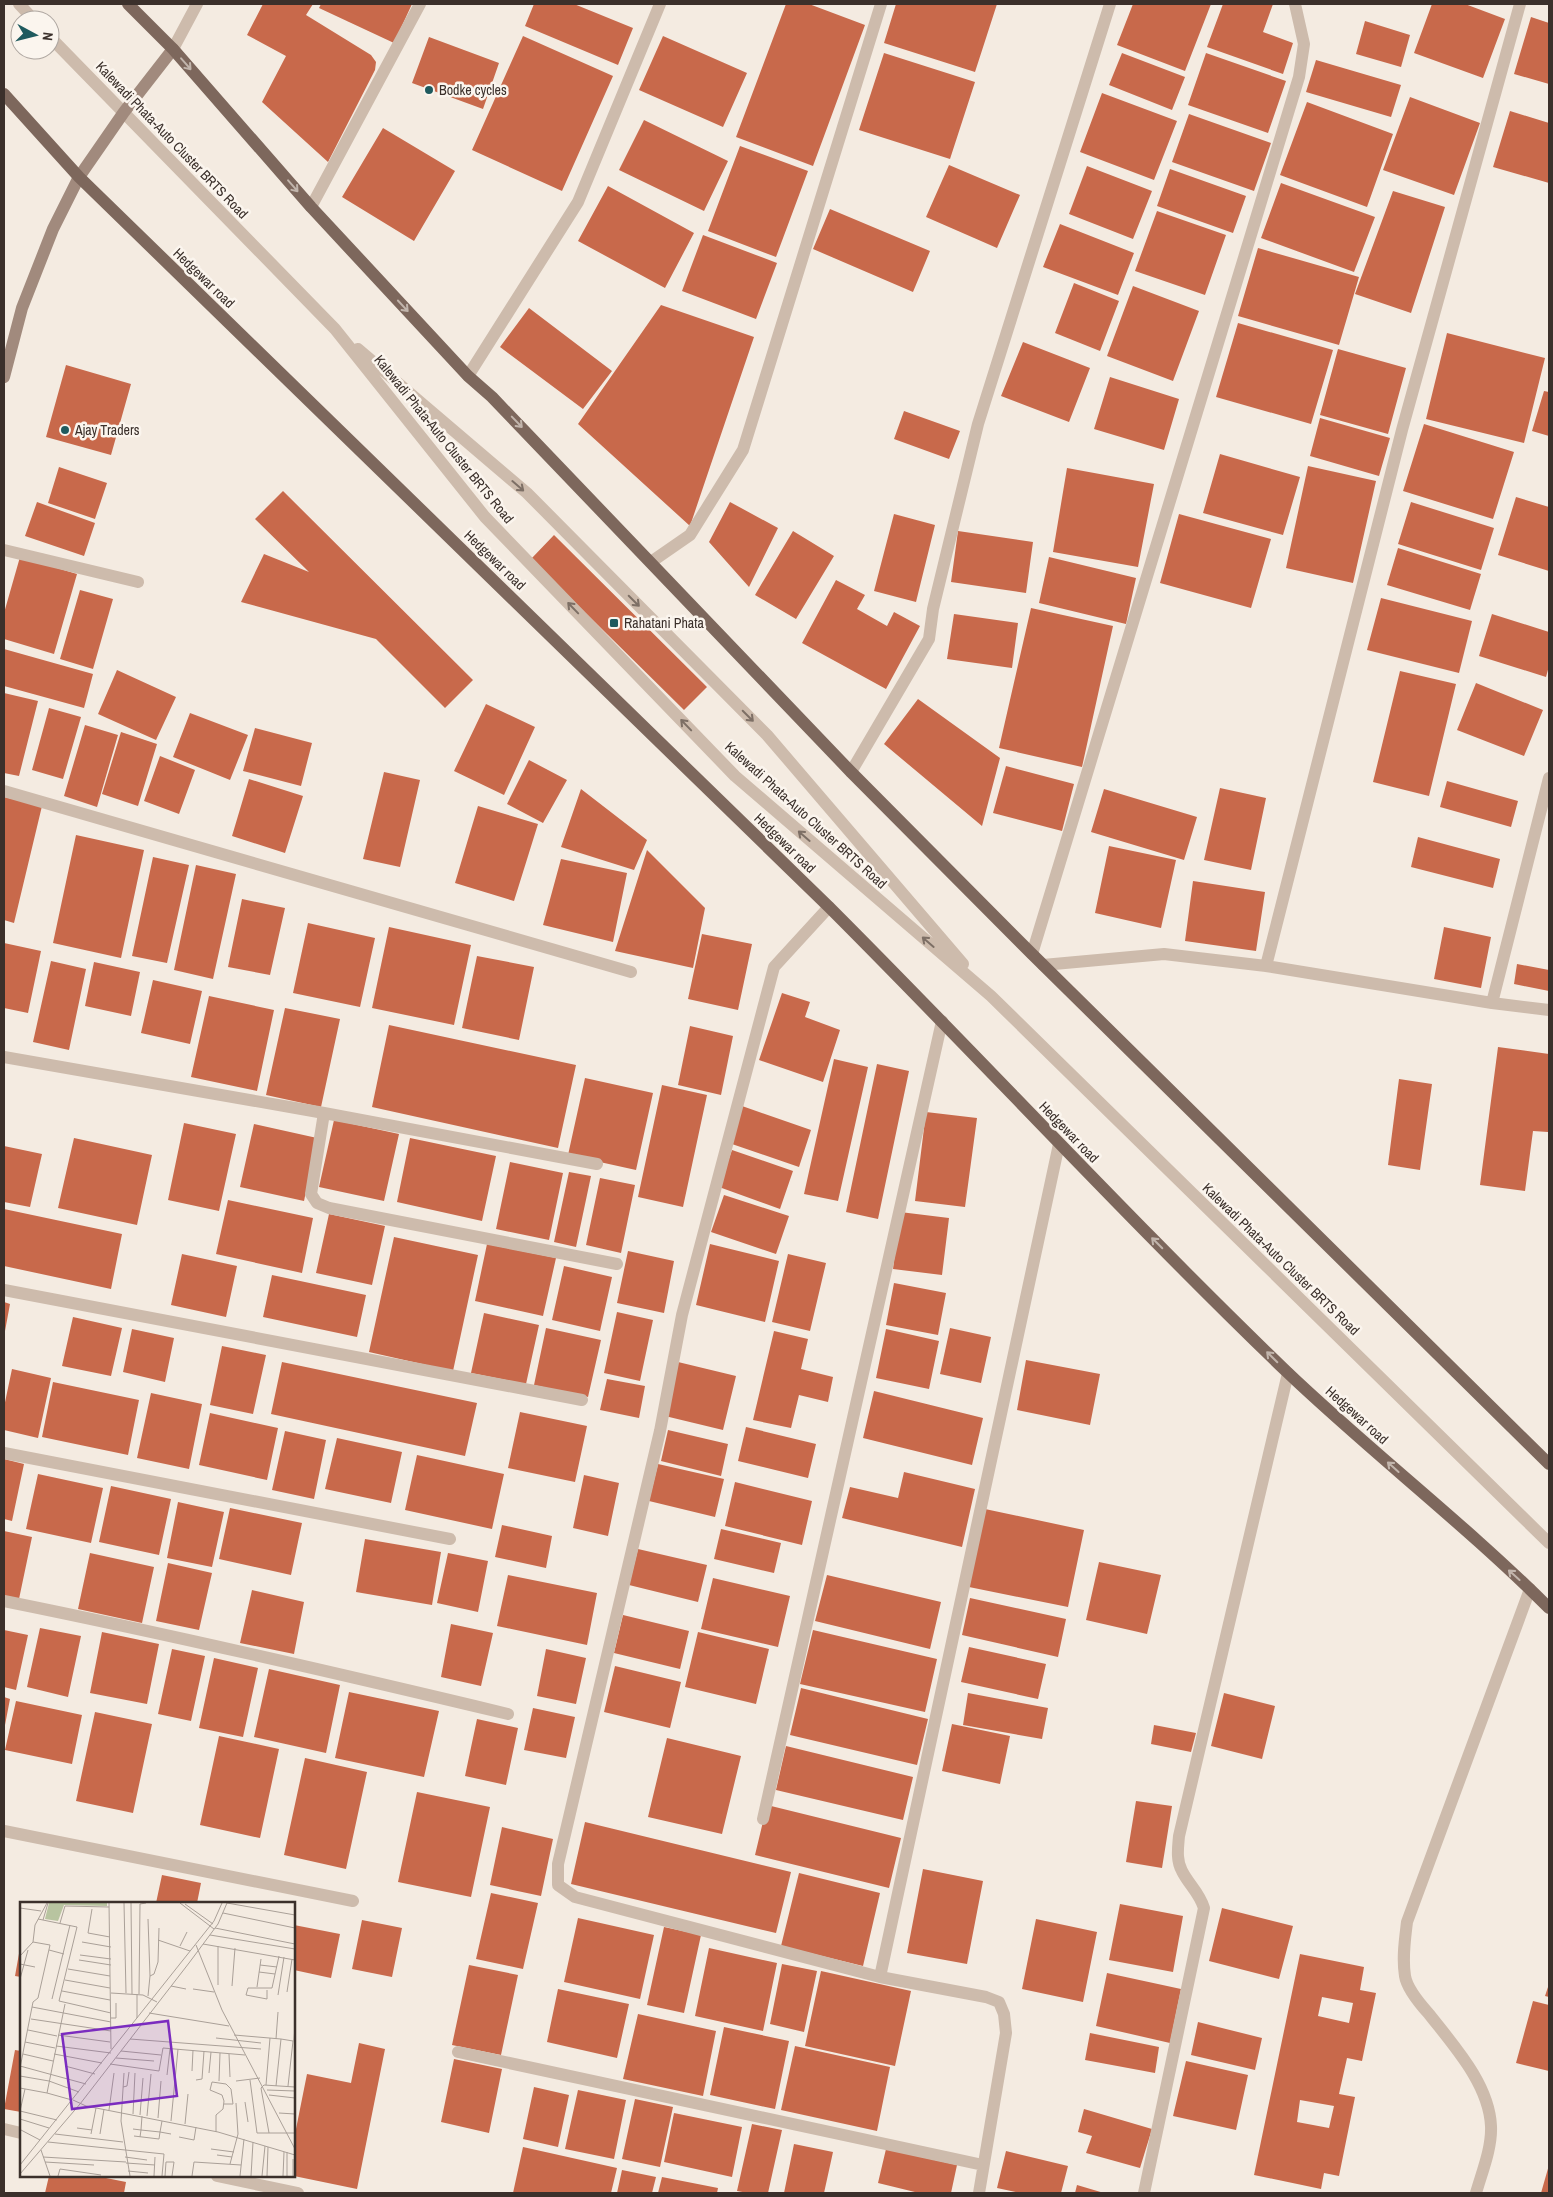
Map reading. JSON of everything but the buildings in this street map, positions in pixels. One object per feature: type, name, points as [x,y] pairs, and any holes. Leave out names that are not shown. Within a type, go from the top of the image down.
[{"type":"main road","points":[[128,4],[173,49],[311,207],[468,376],[492,396],[850,772],[1549,1464]]},
{"type":"main road","points":[[4,377],[28,293],[53,229],[79,177],[124,112],[173,49]]},
{"type":"main road","name":"Hedgewar road","points":[[4,94],[79,177],[830,907],[1059,1144],[1288,1373],[1549,1608]]},
{"type":"street","points":[[173,49],[197,4]]},
{"type":"street","points":[[311,207],[420,4]]},
{"type":"street","points":[[468,376],[578,202],[660,4]]},
{"type":"street","points":[[651,562],[690,534],[743,450],[881,4]]},
{"type":"street","points":[[850,772],[929,639],[933,609],[978,424],[1110,4]]},
{"type":"street","points":[[1032,954],[1299,77],[1304,44],[1295,4]]},
{"type":"street","points":[[1266,966],[1402,430],[1520,4]]},
{"type":"street","name":"Kalewadi Phata-Auto Cluster BRTS Road","points":[[60,48],[335,329],[527,493],[767,735],[991,996]]},
{"type":"street","name":"Kalewadi Phata-Auto Cluster BRTS Road","points":[[335,329],[485,517],[735,776],[991,996],[1549,1543]]},
{"type":"street","points":[[4,550],[138,582]]},
{"type":"street","points":[[1492,1003],[1549,778]]},
{"type":"street","points":[[4,790],[631,972]]},
{"type":"street","points":[[830,907],[774,966],[682,1315],[660,1431],[558,1864],[558,1885],[575,1897],[880,1977],[986,1997],[999,2002],[1004,2014],[1006,2033],[979,2193]]},
{"type":"street","points":[[1043,965],[1164,954],[1266,966],[1492,1003],[1549,1010]]},
{"type":"street","points":[[763,1819],[942,1021]]},
{"type":"street","points":[[4,1057],[324,1113],[597,1164]]},
{"type":"street","points":[[324,1113],[311,1194],[317,1203],[329,1208],[617,1264]]},
{"type":"street","points":[[880,1977],[1059,1144]]},
{"type":"street","points":[[4,1290],[582,1400]]},
{"type":"street","points":[[1144,2193],[1204,1908],[1199,1894],[1181,1870],[1178,1855],[1179,1836],[1288,1373]]},
{"type":"street","points":[[4,1453],[450,1539]]},
{"type":"street","points":[[1476,2193],[1486,2157],[1491,2126],[1482,2091],[1461,2055],[1418,2001],[1405,1977],[1404,1949],[1407,1922],[1530,1589]]},
{"type":"street","points":[[4,1602],[273,1659],[508,1714]]},
{"type":"street","points":[[4,1831],[353,1901]]},
{"type":"street","points":[[458,2052],[983,2165]]},
{"type":"street","points":[[4,2130],[20,2133]]},
{"type":"street","points":[[222,2177],[298,2193]]},
{"type":"place","name":"Bodke cycles","points":[[429,90]]},
{"type":"place","name":"Ajay Traders","points":[[65,430]]},
{"type":"place","name":"Rahatani Phata","points":[[614,623]]}]
